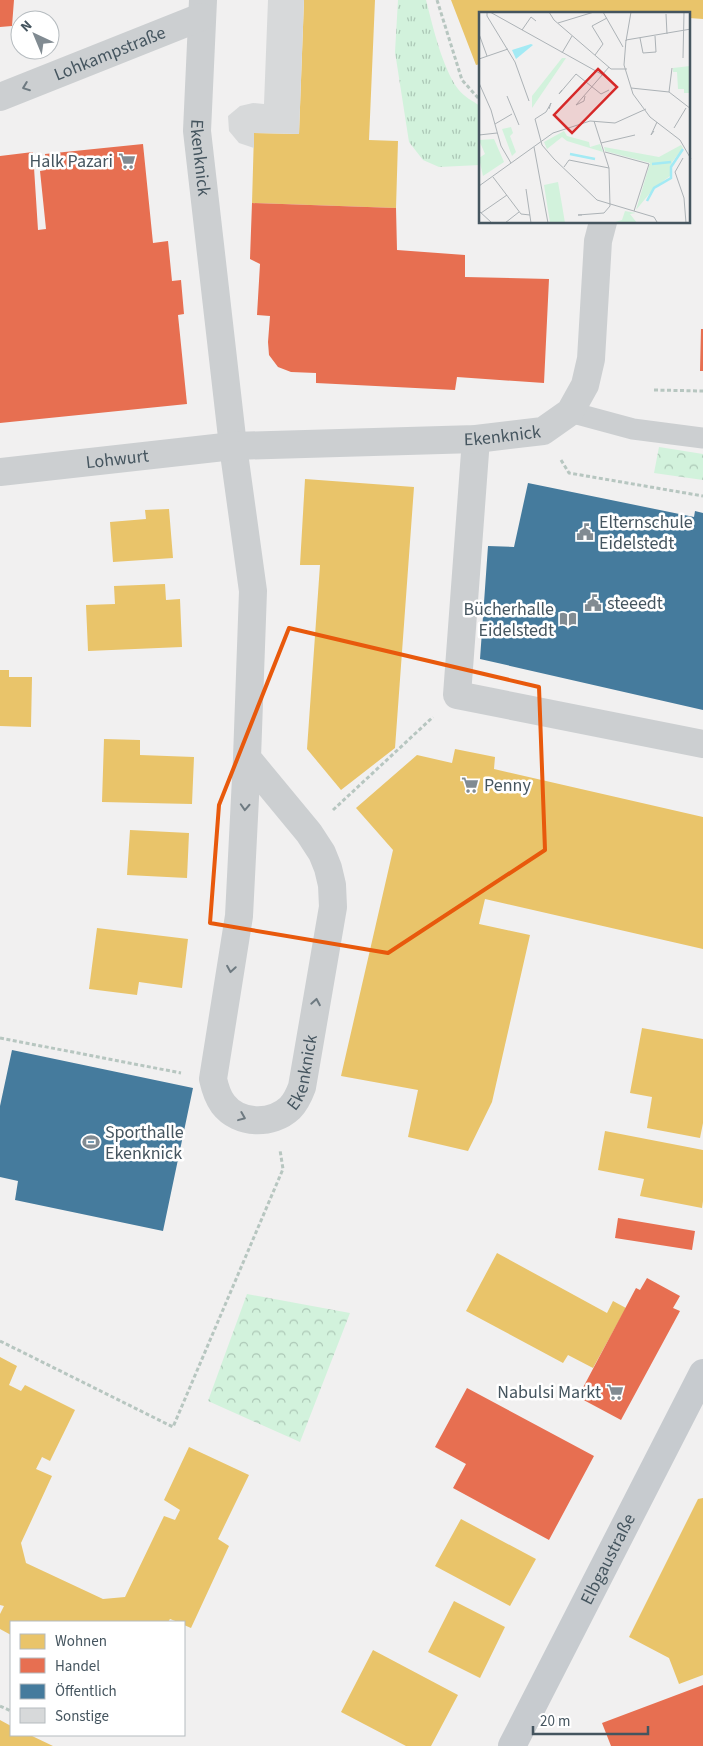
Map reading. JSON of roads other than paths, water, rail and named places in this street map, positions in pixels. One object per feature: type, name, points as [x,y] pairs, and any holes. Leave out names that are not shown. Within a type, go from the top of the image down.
[{"type":"main road","name":"Elbgaustraße","points":[[512,1746],[703,1374]]},
{"type":"street","name":"Lohkampstraße","points":[[0,97],[202,9]]},
{"type":"street","name":"Ekenknick","points":[[202,9],[197,131],[233,446],[252,590],[240,916],[213,1079],[216,1092],[224,1106],[240,1118],[255,1121],[274,1118],[290,1108],[298,1098],[302,1087],[333,907],[332,885],[322,852],[309,833],[247,758]]},
{"type":"street","name":"Ekenknick","points":[[233,446],[476,439],[543,432],[570,412],[586,385],[591,359],[598,241],[602,224]]},
{"type":"street","points":[[476,439],[457,695],[703,744]]},
{"type":"street","name":"Lohwurt","points":[[0,472],[233,446]]},
{"type":"lane","points":[[570,412],[633,429],[703,438]]},
{"type":"place","name":"Halk Pazari","points":[[127,161]]},
{"type":"place","name":"Elternschule Eidelstedt","points":[[585,532]]},
{"type":"place","name":"steeedt","points":[[593,603]]},
{"type":"place","name":"Bücherhalle Eidelstedt","points":[[568,619]]},
{"type":"place","name":"Penny","points":[[470,785]]},
{"type":"place","name":"Sporthalle Ekenknick","points":[[91,1142]]},
{"type":"place","name":"Nabulsi Markt","points":[[615,1392]]}]
